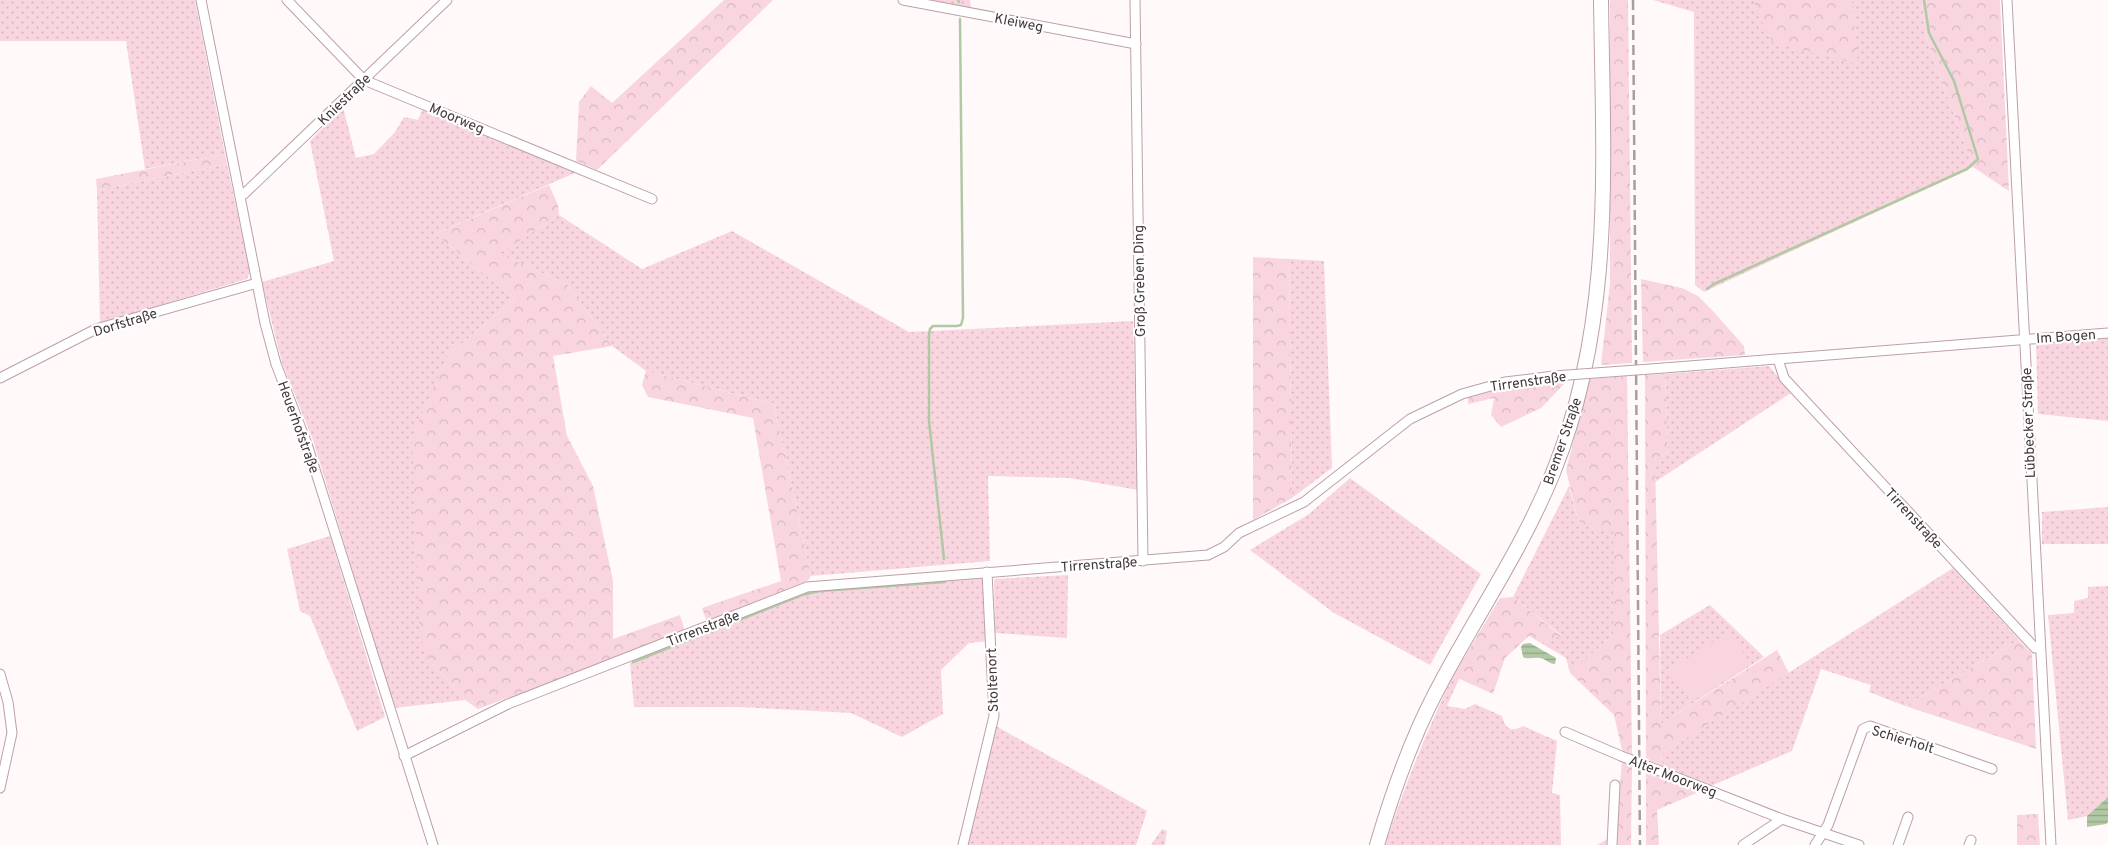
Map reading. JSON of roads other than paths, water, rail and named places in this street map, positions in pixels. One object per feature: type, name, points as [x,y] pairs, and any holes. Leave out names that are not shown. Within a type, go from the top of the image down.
[{"type":"main road","name":"Bremer Straße","points":[[1377,845],[1390,802],[1434,696],[1523,540],[1554,472],[1575,408],[1594,321],[1603,225],[1601,0]]},
{"type":"street","name":"Heuerhofstraße","points":[[201,0],[257,283],[276,364],[307,444],[433,845]]},
{"type":"street","name":"Moorweg","points":[[288,0],[364,80],[652,199]]},
{"type":"street","name":"Kniestraße","points":[[240,195],[244,194],[448,0]]},
{"type":"street","name":"Kleiweg","points":[[903,0],[1136,44]]},
{"type":"street","name":"Groß Greben Ding","points":[[1135,0],[1143,561]]},
{"type":"street","name":"Lübbecker Straße","points":[[2007,0],[2051,845]]},
{"type":"street","name":"Dorfstraße","points":[[0,378],[96,330],[257,283]]},
{"type":"street","name":"Im Bogen","points":[[2025,339],[2108,333]]},
{"type":"street","name":"Tirrenstraße","points":[[404,756],[508,704],[807,587],[1208,555],[1216,552],[1239,533],[1304,502],[1410,419],[1462,394],[1505,382],[1554,376],[2025,339]]},
{"type":"street","name":"Tirrenstraße","points":[[1778,359],[1784,378],[2035,648],[2040,647]]},
{"type":"street","name":"Stoltenort","points":[[962,845],[994,716],[987,572]]},
{"type":"street","points":[[0,674],[8,702],[12,733],[0,788]]},
{"type":"street","name":"Schierholt","points":[[1815,845],[1828,825],[1863,729],[1870,726],[1992,769]]},
{"type":"street","name":"Alter Moorweg","points":[[1565,732],[1782,819],[1859,845]]},
{"type":"street","points":[[1612,845],[1615,785]]},
{"type":"street","points":[[1898,845],[1908,817]]},
{"type":"street","points":[[1743,845],[1782,819]]},
{"type":"waterway","points":[[1707,289],[1714,284],[1967,169],[1978,159],[1954,81],[1929,33],[1924,0]]},
{"type":"waterway","points":[[944,559],[929,421],[929,335],[930,329],[933,326],[961,325],[963,318],[960,19]]},
{"type":"waterway","points":[[633,662],[802,595],[820,591],[945,582]]},
{"type":"railway","points":[[1633,0],[1640,845]]}]
